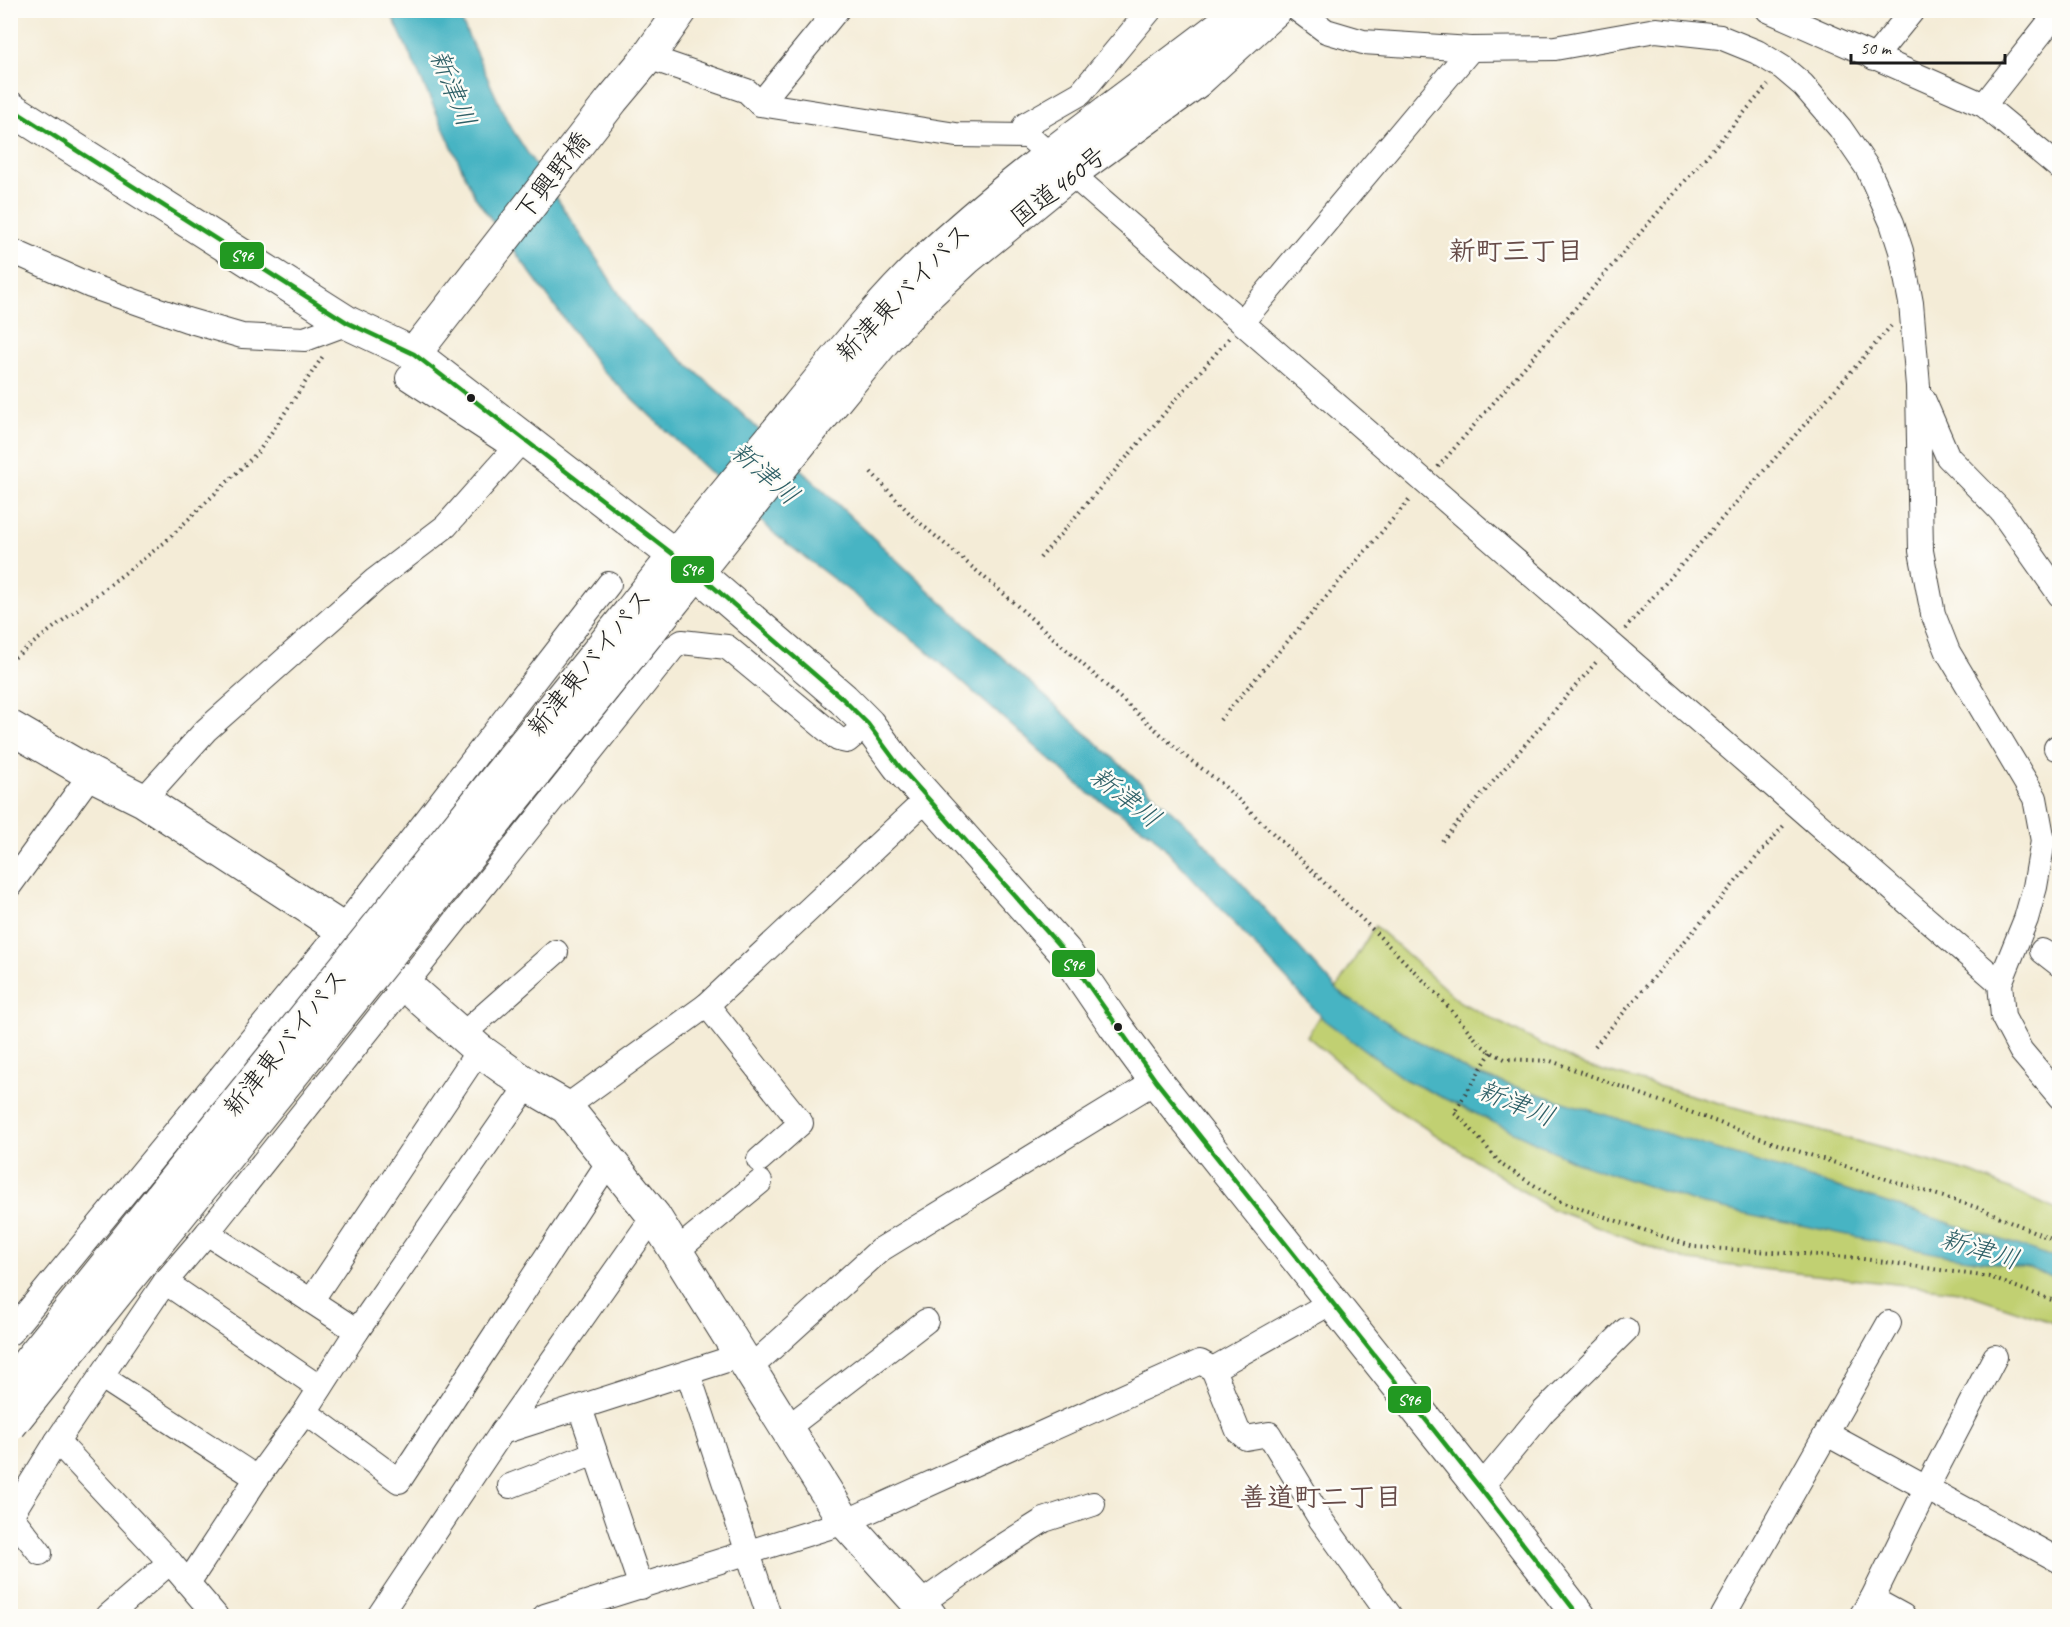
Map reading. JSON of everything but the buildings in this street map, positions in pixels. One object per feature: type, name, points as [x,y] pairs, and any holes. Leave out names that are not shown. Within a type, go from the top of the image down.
[{"type":"main road","name":"下興野橋","points":[[418,358],[493,252],[648,57],[681,10]]},
{"type":"main road","points":[[1050,155],[1216,30],[1239,10]]},
{"type":"main road","name":"国道460号","points":[[685,564],[804,419],[926,296],[968,258],[1050,155],[1196,82],[1275,10]]},
{"type":"main road","points":[[10,108],[348,323],[418,358],[685,564],[843,699],[868,724],[898,766],[1065,952],[1156,1081],[1480,1488],[1579,1617]]},
{"type":"main road","name":"新津東バイパス","points":[[10,1425],[685,564]]},
{"type":"main road","name":"新津東バイパス","points":[[10,1385],[640,621]]},
{"type":"main road","points":[[10,727],[91,774],[142,800],[342,930],[405,983],[470,1043],[528,1085],[566,1107],[654,1216],[845,1522],[925,1610]]},
{"type":"street","points":[[760,104],[837,10]]},
{"type":"street","points":[[1150,10],[1081,93],[1025,125],[1050,155],[2000,983]]},
{"type":"street","points":[[1298,10],[1326,31],[1363,42],[1471,49],[1555,48],[1656,30],[1720,37],[1757,52],[1783,68],[1803,85],[1840,128],[1868,169],[1892,223],[1901,251],[1911,303],[1918,386],[1921,551],[1933,615],[1948,652],[2035,798],[2043,841],[2035,887],[2026,919],[2000,983],[2003,1017],[2021,1051],[2060,1097]]},
{"type":"street","points":[[1768,10],[1984,105],[2060,168]]},
{"type":"street","points":[[1874,58],[1913,10]]},
{"type":"street","points":[[1984,105],[2055,12]]},
{"type":"street","points":[[1242,322],[1471,49]]},
{"type":"street","points":[[648,57],[747,91],[760,104],[956,135],[1050,155]]},
{"type":"street","points":[[10,250],[91,286],[187,320],[242,336],[305,339],[348,323]]},
{"type":"street","points":[[142,800],[206,730],[375,580],[446,526],[515,448],[408,378],[418,358]]},
{"type":"street","points":[[1918,386],[1948,457],[2001,512],[2057,583]]},
{"type":"street","points":[[10,1334],[342,930],[609,584]]},
{"type":"street","points":[[40,1553],[11,1516],[57,1442],[165,1282],[207,1233],[673,648],[682,642],[727,646],[838,739],[847,741],[868,724]]},
{"type":"street","points":[[10,885],[91,774]]},
{"type":"street","points":[[566,1107],[706,1005],[927,798]]},
{"type":"street","points":[[311,1301],[470,1043],[556,952]]},
{"type":"street","points":[[675,1252],[760,1171],[801,1123],[706,1005]]},
{"type":"street","points":[[502,1432],[688,1373],[746,1362],[880,1250],[1156,1081]]},
{"type":"street","points":[[188,1583],[257,1478],[305,1412],[357,1331],[528,1085]]},
{"type":"street","points":[[305,1412],[399,1481],[610,1161]]},
{"type":"street","points":[[379,1617],[502,1432],[654,1216]]},
{"type":"street","points":[[207,1233],[357,1331]]},
{"type":"street","points":[[165,1282],[320,1388]]},
{"type":"street","points":[[1213,1369],[1332,1302]]},
{"type":"street","points":[[787,1428],[926,1321]]},
{"type":"street","points":[[1723,1617],[1889,1323]]},
{"type":"street","points":[[1480,1488],[1544,1411],[1626,1330]]},
{"type":"street","points":[[1903,1617],[1867,1608],[1995,1357]]},
{"type":"street","points":[[545,1617],[845,1522],[1200,1362],[1213,1369],[1238,1431],[1246,1438],[1269,1434],[1321,1520],[1390,1617]]},
{"type":"street","points":[[688,1373],[769,1617]]},
{"type":"street","points":[[102,1377],[257,1478]]},
{"type":"street","points":[[580,1408],[640,1587]]},
{"type":"street","points":[[1827,1434],[2060,1561]]},
{"type":"street","points":[[57,1442],[170,1562],[216,1617]]},
{"type":"street","points":[[510,1486],[595,1453]]},
{"type":"street","points":[[925,1610],[989,1555],[1044,1520],[1093,1504]]},
{"type":"street","points":[[108,1617],[170,1562]]},
{"type":"path","points":[[1220,720],[1783,68]]},
{"type":"path","points":[[1442,841],[1911,303]]},
{"type":"path","points":[[1040,558],[1242,322]]},
{"type":"path","points":[[10,661],[164,543],[259,451],[348,323]]},
{"type":"path","points":[[871,472],[914,518],[1004,594],[1185,756],[1221,783],[1370,927],[1439,996],[1480,1044],[1491,1052],[1505,1059],[1551,1061],[1788,1148],[1982,1209],[2060,1243]]},
{"type":"path","points":[[1595,1046],[1799,807]]},
{"type":"path","points":[[1491,1052],[1454,1113],[1464,1121],[1502,1165],[1561,1202],[1694,1247],[1850,1257],[1989,1277],[2060,1303]]},
{"type":"green space","points":[[1375,926],[1460,1002],[1582,1065],[1975,1174],[2059,1211],[2059,1329],[2051,1322],[1959,1291],[1689,1261],[1549,1208],[1388,1104],[1307,1036]]},
{"type":"water","name":"新津川","points":[[390,11],[457,11],[508,123],[635,318],[720,393],[939,600],[1198,835],[1342,995],[1471,1073],[2036,1251],[2059,1260],[2059,1279],[2028,1268],[1943,1255],[1700,1204],[1576,1162],[1404,1079],[1324,1020],[1152,834],[1087,792],[919,644],[777,536],[600,368],[475,197]]},
{"type":"transit line","name":"S96","points":[[10,108],[348,323],[414,354],[696,572],[843,699],[868,724],[899,766],[1065,952],[1156,1081],[1579,1616]]},
{"type":"district","name":"新町三丁目","points":[[1516,251]]},
{"type":"district","name":"善道町二丁目","points":[[1321,1497]]}]
